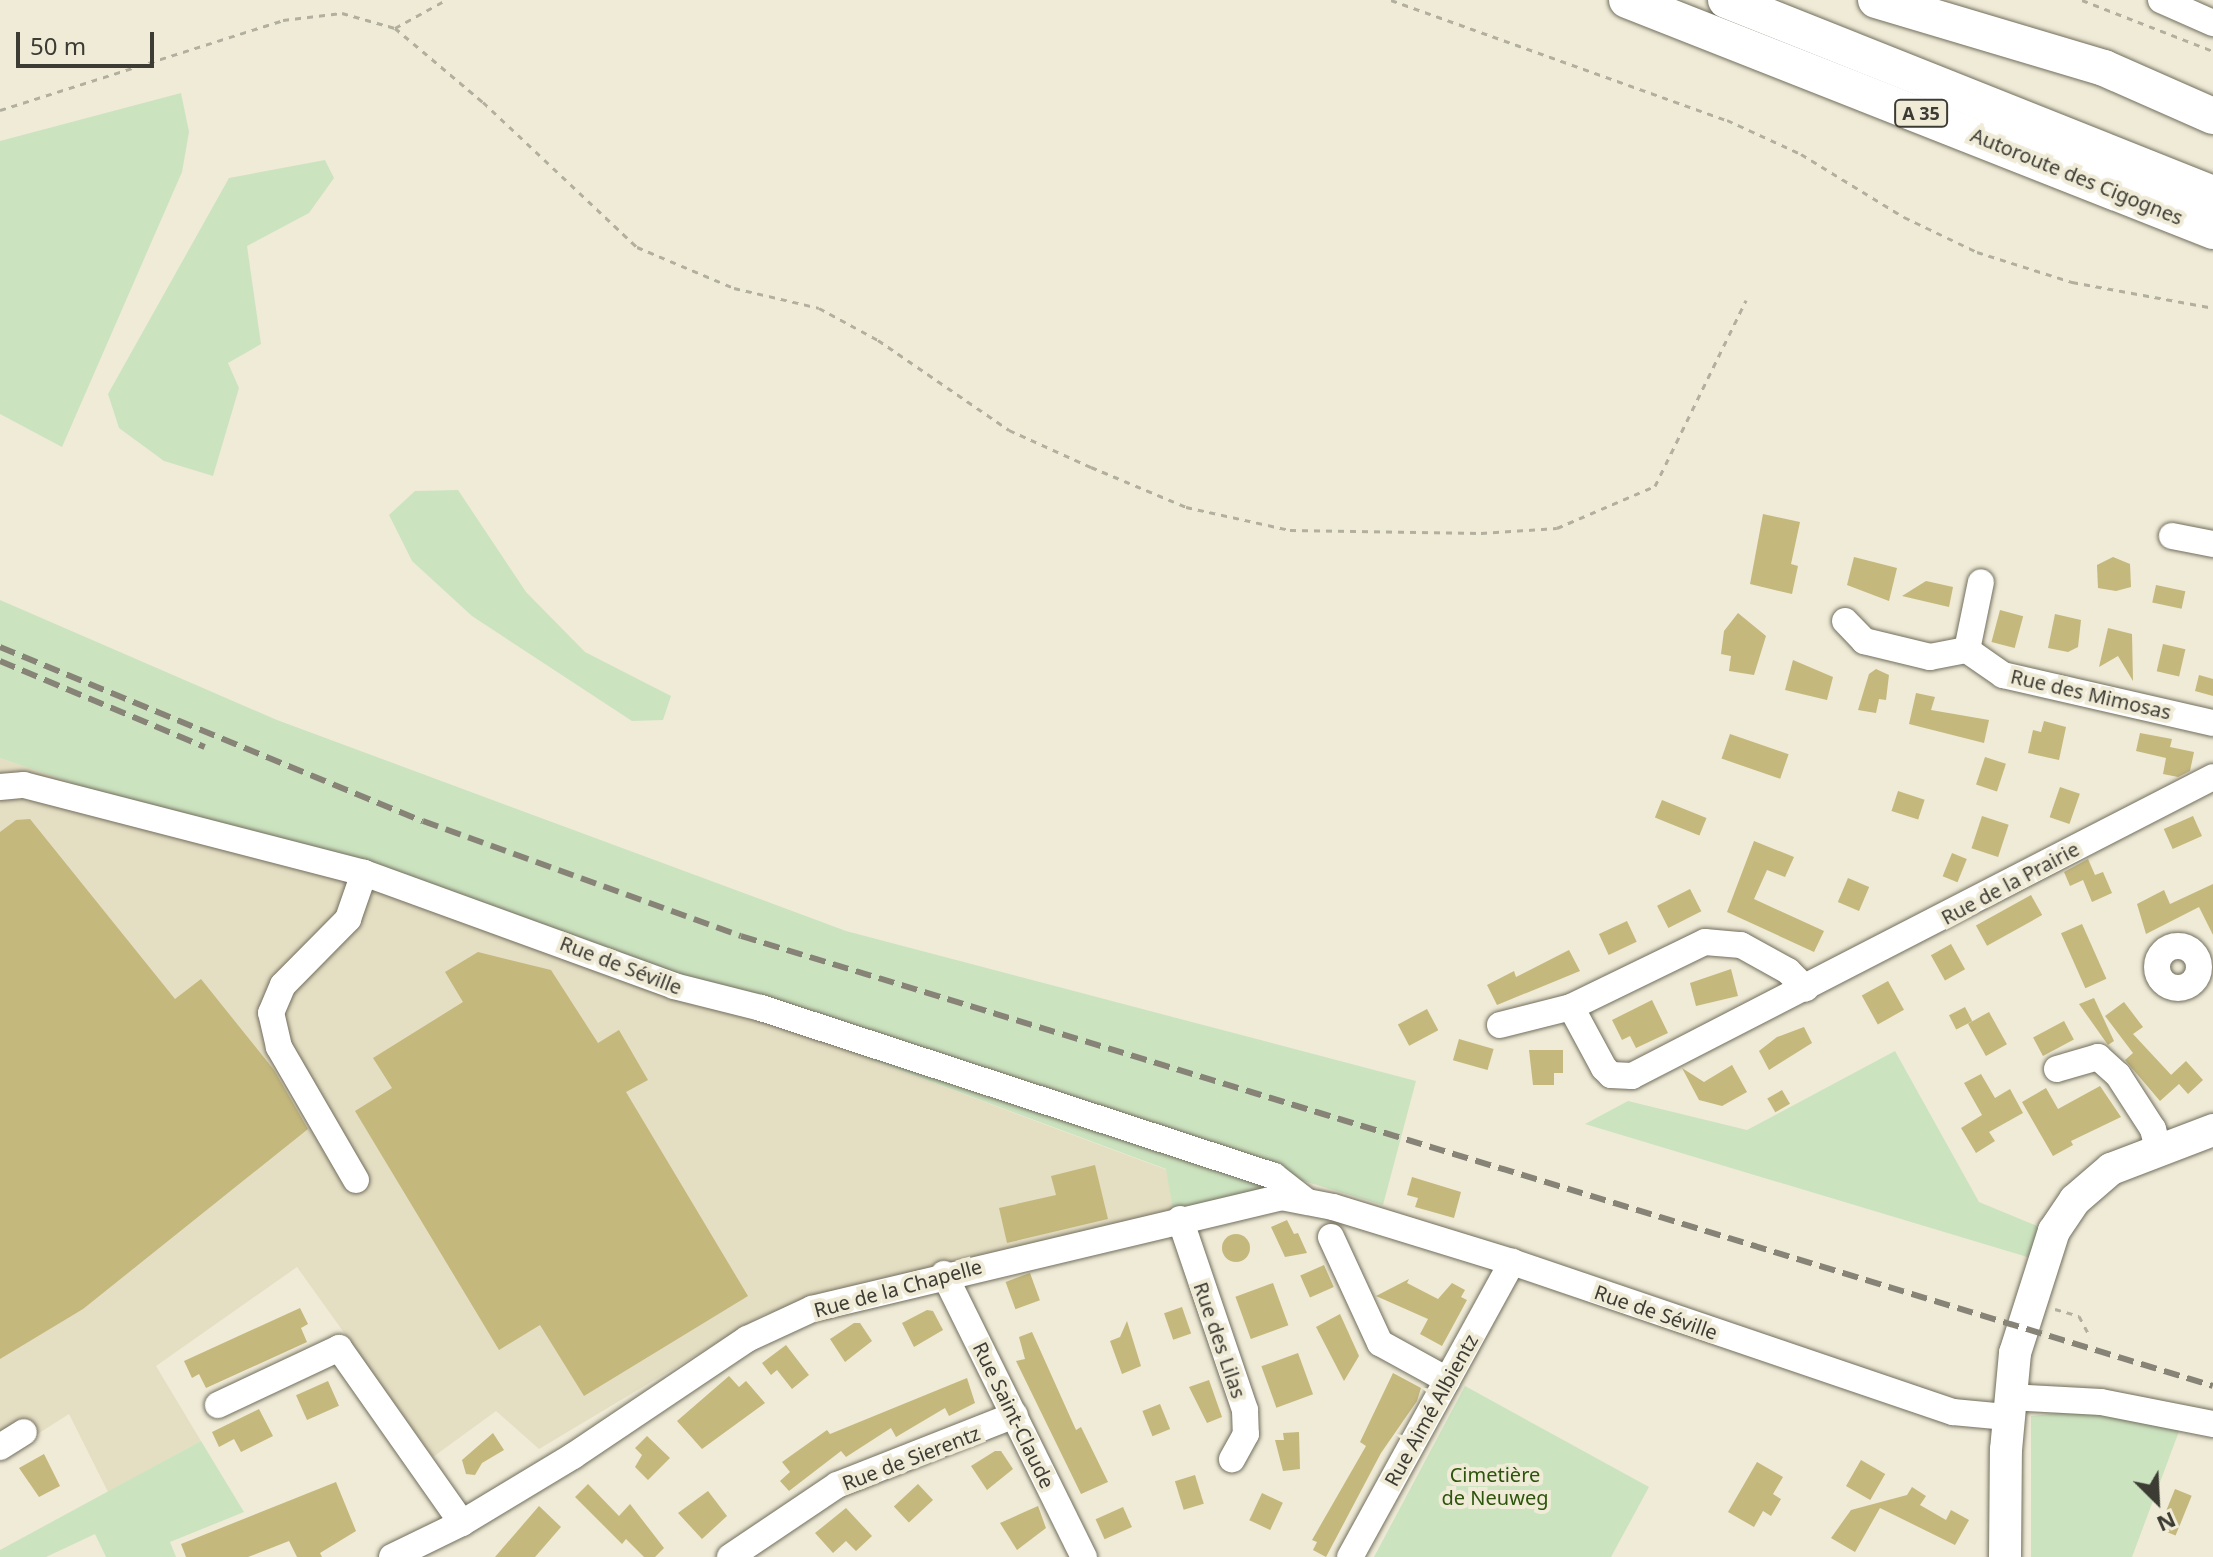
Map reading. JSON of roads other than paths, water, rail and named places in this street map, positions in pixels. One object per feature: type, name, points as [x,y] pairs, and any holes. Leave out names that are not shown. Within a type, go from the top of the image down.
[{"type":"highway","name":"Autoroute des Cigognes","points":[[1627,0],[2213,231]]},
{"type":"highway","name":"Autoroute des Cigognes","points":[[1726,0],[2213,194]]},
{"type":"highway","points":[[1876,0],[2104,68],[2213,116]]},
{"type":"main road","points":[[2005,1557],[2008,1407],[2029,1302],[2065,1213],[2111,1169],[2213,1130]]},
{"type":"street","points":[[2161,0],[2213,23]]},
{"type":"street","points":[[2172,536],[2213,544]]},
{"type":"street","points":[[1845,621],[1864,641],[1930,657],[1967,650],[1981,582]]},
{"type":"street","name":"Rue des Mimosas","points":[[1967,650],[2003,675],[2213,723]]},
{"type":"street","name":"Rue de la Prairie","points":[[1571,1007],[1604,1068],[1620,1077],[1632,1076],[2213,777]]},
{"type":"street","name":"Rue de Séville","points":[[0,787],[24,785],[364,873],[674,986],[761,1008],[1238,1164],[1298,1200],[1512,1262],[1953,1412],[2101,1402],[2213,1424]]},
{"type":"street","points":[[356,1180],[279,1047],[271,1013],[283,985],[348,919],[364,873]]},
{"type":"street","points":[[1500,1025],[1571,1007],[1683,951],[1719,940],[1741,945],[1788,971],[1806,989]]},
{"type":"street","points":[[2057,1069],[2098,1057],[2118,1075],[2153,1129],[2158,1149]]},
{"type":"street","name":"Rue de la Chapelle","points":[[392,1557],[462,1523],[747,1339],[812,1309],[944,1274],[1253,1202],[1298,1200]]},
{"type":"street","name":"Rue des Lilas","points":[[1180,1219],[1245,1410],[1246,1434],[1232,1459]]},
{"type":"street","points":[[1331,1237],[1380,1343],[1447,1380]]},
{"type":"street","name":"Rue Aimé Albientz","points":[[1350,1557],[1512,1262]]},
{"type":"street","name":"Rue Saint-Claude","points":[[944,1274],[1015,1415],[1080,1556]]},
{"type":"street","points":[[218,1405],[339,1348],[462,1523]]},
{"type":"street","name":"Rue de Sierentz","points":[[730,1557],[837,1485],[1015,1415]]},
{"type":"street","points":[[0,1447],[24,1432]]},
{"type":"railway","points":[[0,647],[423,821],[741,936],[2213,1386]]},
{"type":"railway","points":[[0,661],[205,747]]},
{"type":"park label","name":"Cimetière de Neuweg","points":[[1495,1486]]}]
